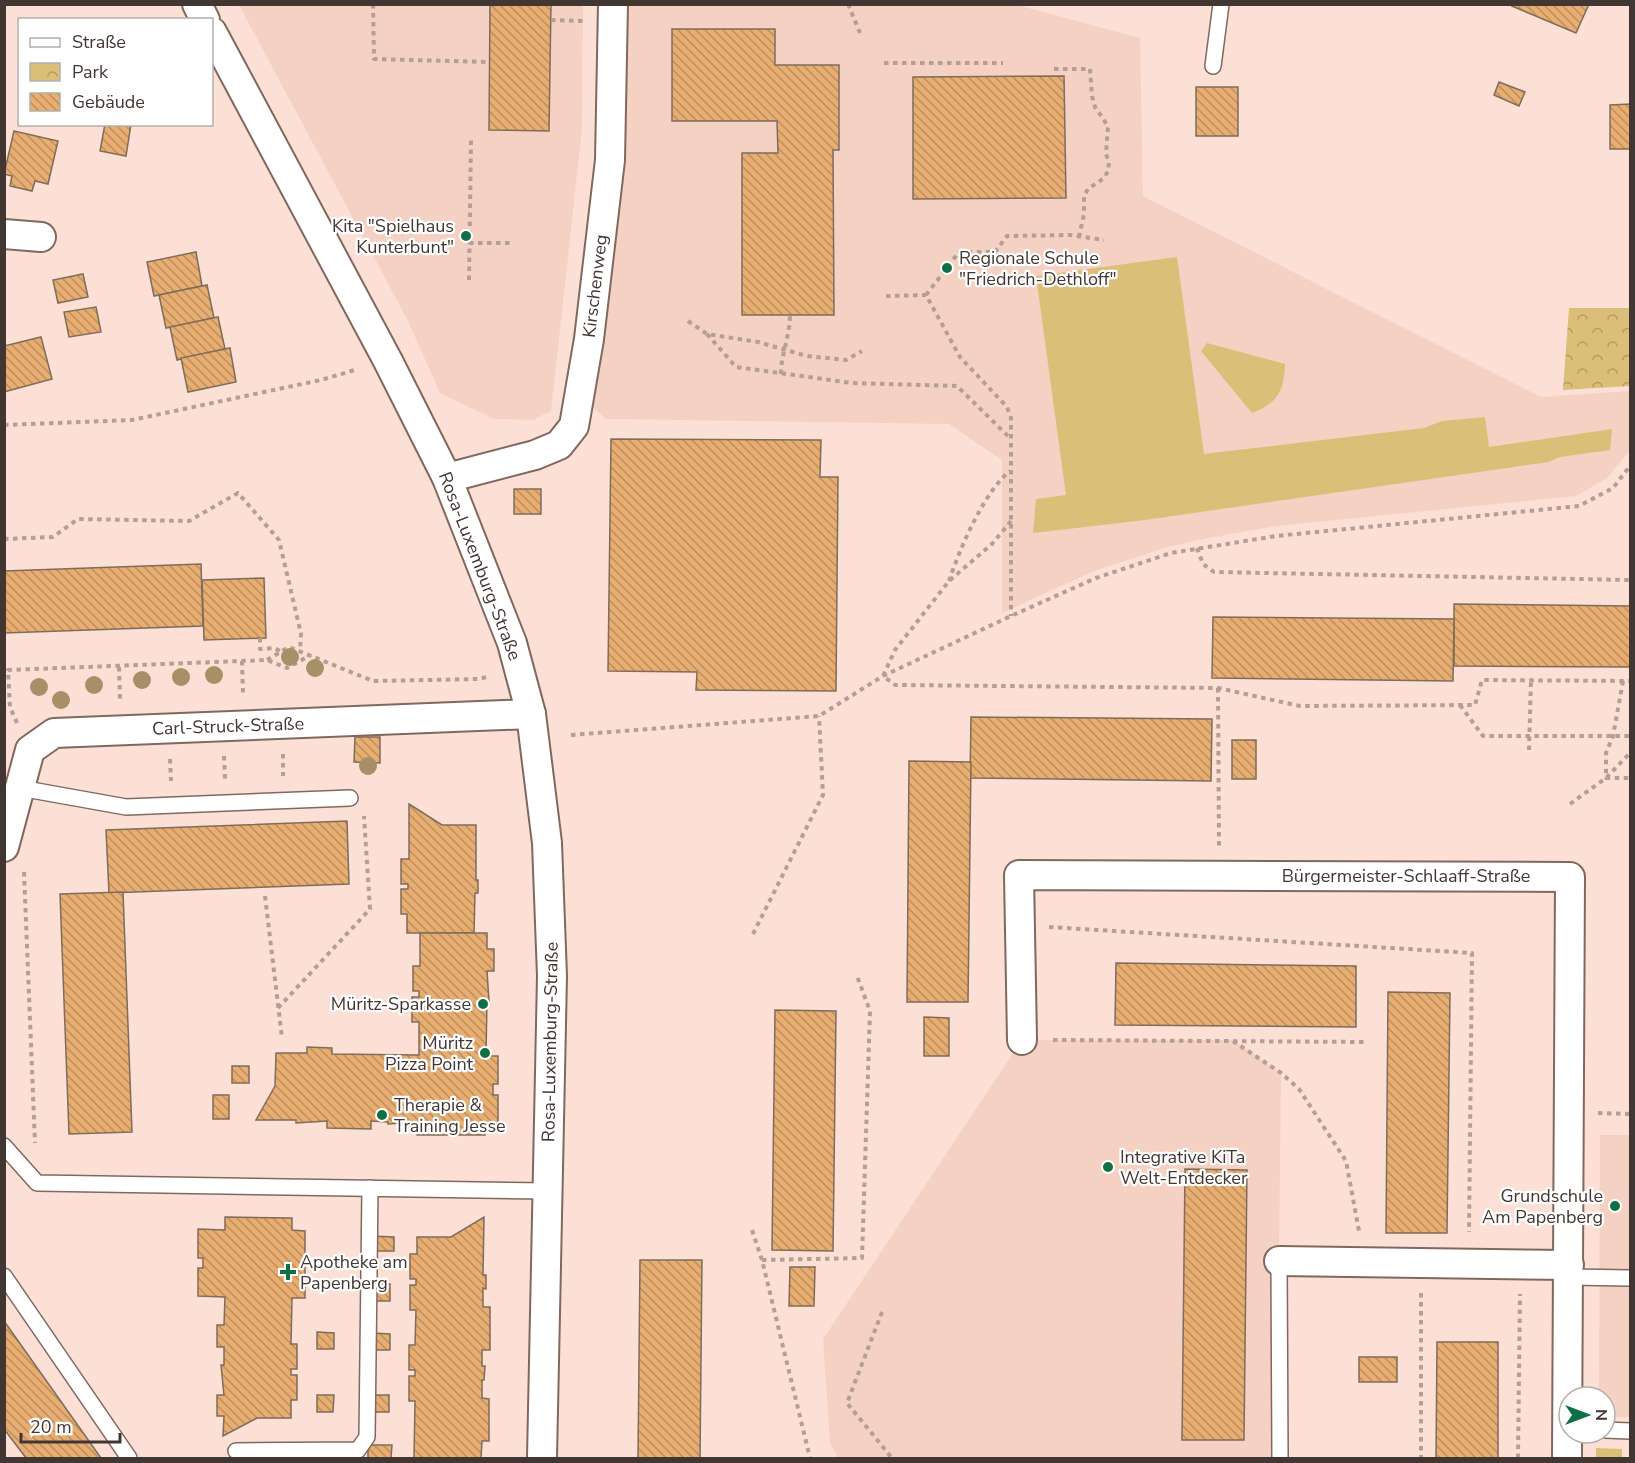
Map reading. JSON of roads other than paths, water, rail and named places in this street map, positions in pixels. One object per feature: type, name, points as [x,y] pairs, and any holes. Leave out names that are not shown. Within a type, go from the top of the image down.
[{"type":"street","points":[[197,4],[204,18]]},
{"type":"street","name":"Kirschenweg","points":[[447,478],[535,455],[559,446],[573,426],[589,339],[610,160],[613,4]]},
{"type":"street","name":"Rosa-Luxemburg-Straße","points":[[213,34],[388,361],[447,478],[512,643],[531,714],[548,843],[552,976],[542,1458]]},
{"type":"street","points":[[4,234],[41,237]]},
{"type":"street","name":"Carl-Struck-Straße","points":[[20,788],[30,750],[54,734],[531,714]]},
{"type":"street","points":[[4,848],[20,788]]},
{"type":"street","name":"Bürgermeister-Schlaaff-Straße","points":[[1022,1040],[1019,875],[1570,877],[1568,1385]]},
{"type":"street","points":[[1279,1261],[1521,1263],[1569,1271]]},
{"type":"lane","points":[[1213,66],[1221,4]]},
{"type":"lane","points":[[20,788],[126,807],[350,798]]},
{"type":"lane","points":[[4,1146],[37,1183],[548,1191]]},
{"type":"lane","points":[[236,1451],[358,1450],[367,1437],[370,1188]]},
{"type":"lane","points":[[1279,1261],[1280,1458]]},
{"type":"lane","points":[[1569,1271],[1630,1278]]},
{"type":"lane","points":[[4,1276],[129,1458]]},
{"type":"place","name":"Kita \"Spielhaus Kunterbunt\"","points":[[466,236]]},
{"type":"place","name":"Regionale Schule \"Friedrich-Dethloff\"","points":[[947,268]]},
{"type":"place","name":"Müritz-Sparkasse","points":[[483,1004]]},
{"type":"place","name":"Müritz Pizza Point","points":[[485,1053]]},
{"type":"place","name":"Therapie & Training Jesse","points":[[382,1115]]},
{"type":"place","name":"Integrative KiTa Welt-Entdecker","points":[[1108,1167]]},
{"type":"place","name":"Grundschule Am Papenberg","points":[[1615,1206]]},
{"type":"place","name":"Apotheke am Papenberg","points":[[288,1272]]}]
